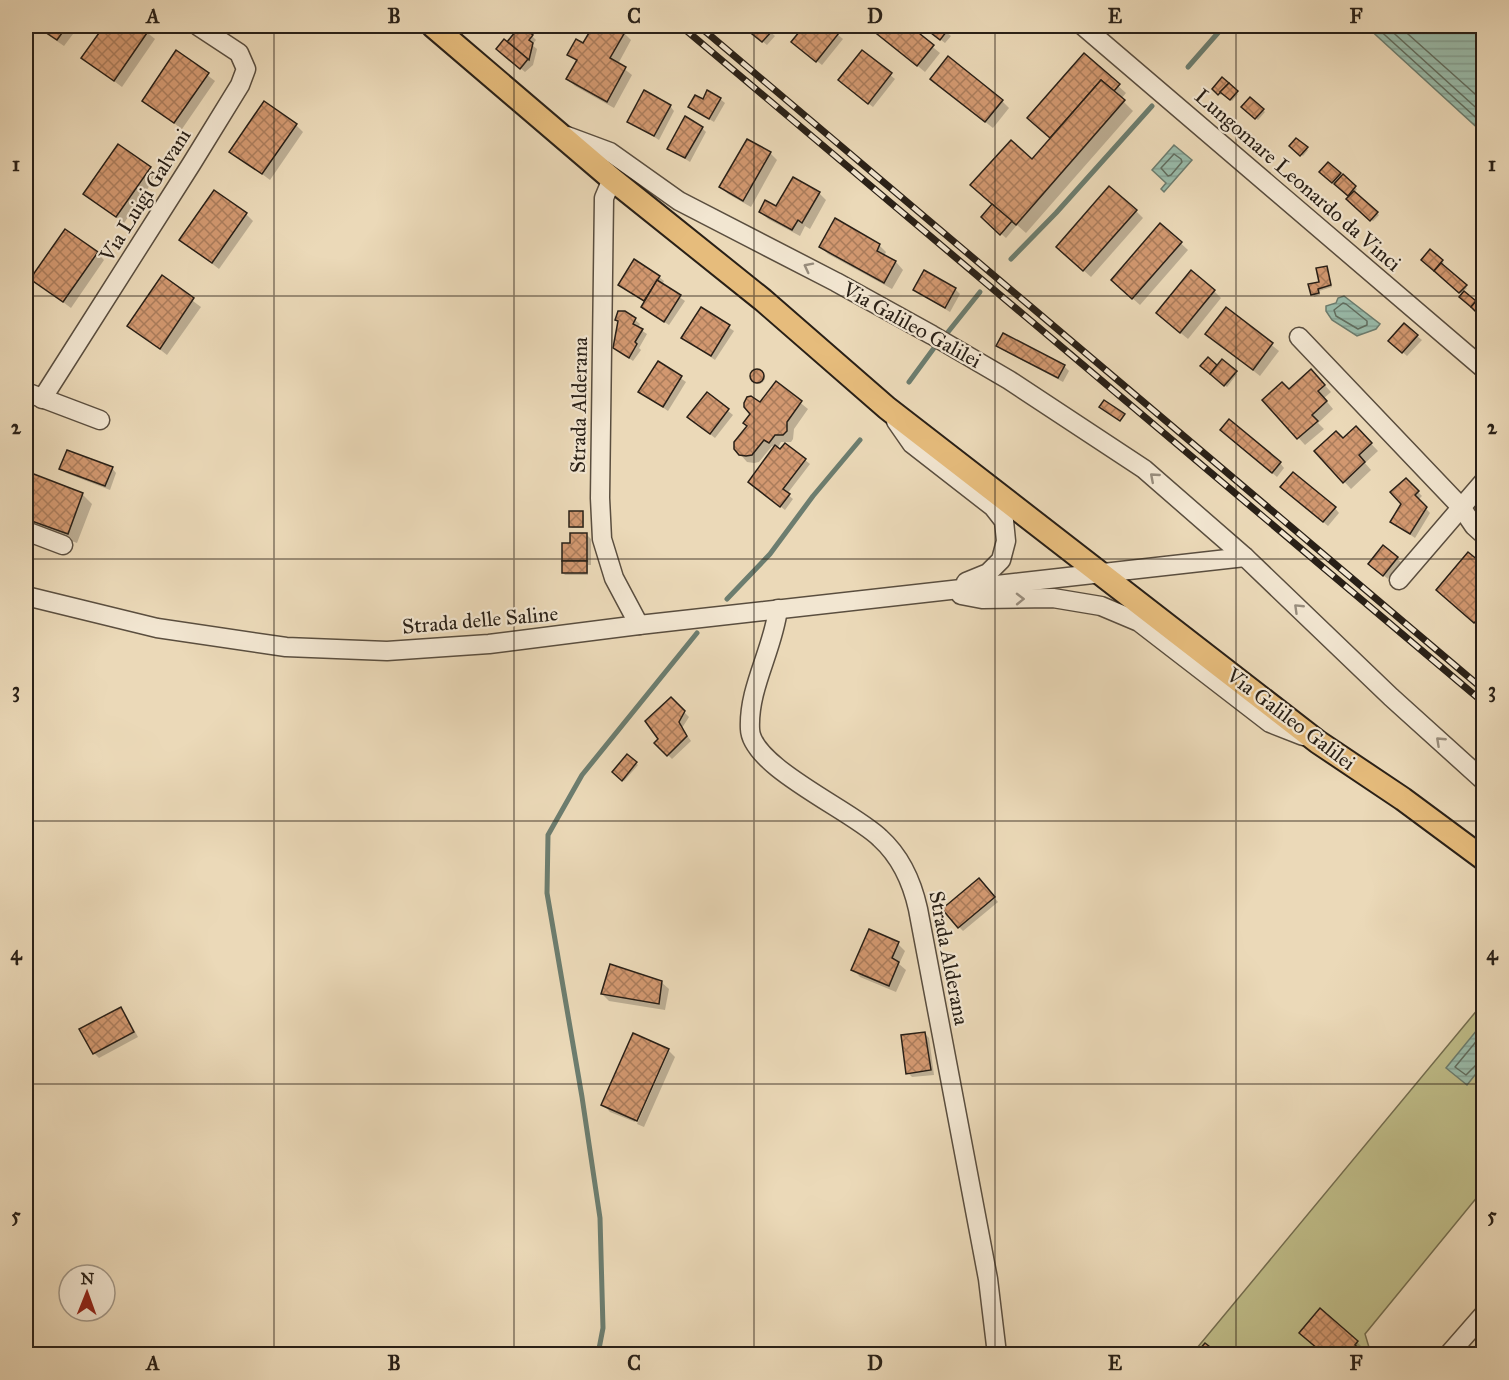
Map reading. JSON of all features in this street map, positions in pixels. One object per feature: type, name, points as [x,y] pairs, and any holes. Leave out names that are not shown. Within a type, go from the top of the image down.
[{"type":"main road","name":"Via Galileo Galilei","points":[[433,26],[612,179],[763,300],[887,408],[1318,742],[1403,799],[1484,859]]},
{"type":"street","name":"Via Luigi Galvani","points":[[34,396],[240,85],[246,69],[238,53],[198,26]]},
{"type":"street","name":"Lungomare Leonardo da Vinci","points":[[1083,26],[1484,369]]},
{"type":"street","name":"Via Galileo Galilei","points":[[555,131],[610,152],[679,201],[846,287],[1010,380],[1144,469],[1245,557],[1391,697],[1484,781]]},
{"type":"street","name":"Strada Alderana","points":[[612,179],[604,198],[600,498],[602,539],[614,578],[639,625]]},
{"type":"street","points":[[1299,337],[1461,507],[1474,526],[1484,535]]},
{"type":"street","points":[[34,396],[100,420]]},
{"type":"street","name":"Strada delle Saline","points":[[887,408],[912,444],[993,507],[1004,521],[1006,541],[1001,560],[988,573],[942,591]]},
{"type":"street","points":[[1399,580],[1484,481]]},
{"type":"street","points":[[26,531],[63,545]]},
{"type":"street","points":[[1101,574],[1245,557]]},
{"type":"street","name":"Strada delle Saline","points":[[26,596],[157,628],[286,647],[387,651],[489,644],[778,609],[1101,574]]},
{"type":"street","name":"Strada delle Saline","points":[[942,591],[982,599],[1053,598],[1101,606],[1139,622],[1270,723],[1318,742]]},
{"type":"street","name":"Strada Alderana","points":[[778,609],[776,626],[751,707],[750,732],[755,747],[792,779],[881,838],[901,863],[909,878],[918,909],[983,1256],[998,1354]]},
{"type":"street","points":[[1449,1354],[1484,1314]]},
{"type":"shaded area","points":[[1483,1003],[1483,1190],[1365,1334],[1371,1354],[1192,1354]]},
{"type":"water","points":[[1366,26],[1483,26],[1483,133]]},
{"type":"water","points":[[1174,145],[1192,160],[1164,192],[1161,189],[1166,183],[1152,170]]},
{"type":"water","points":[[1344,296],[1380,324],[1376,329],[1357,336],[1332,320],[1326,311],[1326,306],[1336,303],[1338,298]]},
{"type":"water","points":[[1481,1025],[1483,1027],[1483,1065],[1467,1085],[1446,1068]]},
{"type":"building","points":[[36,26],[67,26],[57,40]]},
{"type":"building","points":[[104,26],[142,26],[149,30],[114,81],[81,58]]},
{"type":"building","points":[[520,26],[533,35],[529,40],[533,43],[529,60],[507,42]]},
{"type":"building","points":[[593,26],[613,26],[625,32],[610,58],[626,67],[607,102],[566,79],[577,60],[567,55],[576,39],[583,43]]},
{"type":"building","points":[[742,26],[766,26],[772,31],[762,42]]},
{"type":"building","points":[[804,26],[830,26],[839,33],[816,62],[791,42]]},
{"type":"building","points":[[867,26],[910,26],[934,45],[917,66]]},
{"type":"building","points":[[922,26],[940,26],[947,31],[940,40]]},
{"type":"building","points":[[504,39],[528,59],[520,69],[496,49]]},
{"type":"building","points":[[176,50],[209,73],[174,123],[142,101]]},
{"type":"building","points":[[862,50],[892,73],[868,104],[838,80]]},
{"type":"building","points":[[1084,53],[1120,84],[1114,91],[1101,80],[1050,138],[1027,118]]},
{"type":"building","points":[[948,56],[1003,100],[985,122],[930,79]]},
{"type":"building","points":[[1222,77],[1229,83],[1218,95],[1212,89]]},
{"type":"building","points":[[1101,80],[1125,100],[1016,225],[970,185],[1011,140],[1032,159]]},
{"type":"building","points":[[1229,83],[1238,91],[1230,100],[1220,92]]},
{"type":"building","points":[[644,90],[671,105],[654,136],[627,122]]},
{"type":"building","points":[[707,90],[721,98],[709,119],[688,107],[695,95],[703,99]]},
{"type":"building","points":[[1250,97],[1264,109],[1255,119],[1241,107]]},
{"type":"building","points":[[264,101],[297,124],[262,174],[229,152]]},
{"type":"building","points":[[685,116],[703,127],[685,158],[667,149]]},
{"type":"building","points":[[1296,138],[1308,147],[1300,156],[1289,146]]},
{"type":"building","points":[[747,139],[771,152],[743,201],[719,187]]},
{"type":"building","points":[[118,144],[151,167],[116,217],[83,194]]},
{"type":"building","points":[[1328,162],[1341,173],[1332,183],[1319,172]]},
{"type":"building","points":[[1343,174],[1356,186],[1348,196],[1334,184]]},
{"type":"building","points":[[793,177],[820,192],[802,223],[798,220],[792,230],[759,212],[765,200],[776,206]]},
{"type":"building","points":[[1109,186],[1137,210],[1083,271],[1056,247]]},
{"type":"building","points":[[214,190],[247,213],[212,263],[179,240]]},
{"type":"building","points":[[1354,191],[1378,212],[1370,221],[1346,199]]},
{"type":"building","points":[[992,204],[1012,221],[1000,235],[981,217]]},
{"type":"building","points":[[835,218],[880,244],[877,251],[896,261],[884,283],[819,247]]},
{"type":"building","points":[[1160,223],[1182,242],[1132,299],[1111,280]]},
{"type":"building","points":[[65,229],[98,252],[63,302],[30,279]]},
{"type":"building","points":[[1430,249],[1443,260],[1434,271],[1421,260]]},
{"type":"building","points":[[634,259],[660,276],[644,301],[618,285]]},
{"type":"building","points":[[1441,263],[1467,285],[1459,293],[1434,271]]},
{"type":"building","points":[[1327,266],[1331,285],[1318,289],[1319,293],[1311,295],[1308,284],[1319,282],[1316,268]]},
{"type":"building","points":[[924,270],[956,288],[945,308],[913,290]]},
{"type":"building","points":[[1191,270],[1215,290],[1180,333],[1156,313]]},
{"type":"building","points":[[162,275],[194,298],[160,349],[127,326]]},
{"type":"building","points":[[657,280],[681,295],[664,322],[641,307]]},
{"type":"building","points":[[1464,291],[1476,301],[1471,307],[1459,297]]},
{"type":"building","points":[[1476,301],[1483,307],[1477,313],[1471,307]]},
{"type":"building","points":[[701,307],[730,325],[711,356],[681,338]]},
{"type":"building","points":[[1226,307],[1273,343],[1253,370],[1205,334]]},
{"type":"building","points":[[618,311],[625,311],[636,318],[633,324],[643,329],[629,358],[613,348]]},
{"type":"building","points":[[1404,323],[1418,335],[1402,353],[1388,341]]},
{"type":"building","points":[[1003,333],[1065,365],[1058,378],[996,346]]},
{"type":"building","points":[[1208,357],[1217,365],[1210,374],[1200,366]]},
{"type":"building","points":[[1222,359],[1237,371],[1224,386],[1210,374]]},
{"type":"building","points":[[658,361],[682,376],[663,407],[638,392]]},
{"type":"building","points":[[754,369],[760,369],[764,376],[760,383],[754,383],[750,379],[750,373]]},
{"type":"building","points":[[1311,369],[1325,385],[1318,391],[1327,401],[1312,415],[1318,421],[1297,439],[1262,400],[1282,382],[1289,389]]},
{"type":"building","points":[[776,381],[802,401],[787,422],[787,431],[783,435],[775,435],[769,443],[764,440],[752,455],[739,455],[734,449],[734,442],[747,426],[743,423],[750,414],[744,407],[747,397],[751,396],[760,402]]},
{"type":"building","points":[[707,392],[729,409],[710,434],[687,417]]},
{"type":"building","points":[[1104,400],[1125,414],[1120,421],[1099,407]]},
{"type":"building","points":[[1229,419],[1281,462],[1272,473],[1220,430]]},
{"type":"building","points":[[1356,426],[1372,443],[1359,455],[1365,462],[1343,483],[1314,451],[1336,431],[1343,438]]},
{"type":"building","points":[[785,443],[806,459],[783,489],[790,494],[780,507],[748,482],[775,445],[780,449]]},
{"type":"building","points":[[67,450],[113,467],[105,486],[59,469]]},
{"type":"building","points":[[26,471],[83,493],[68,534],[26,519]]},
{"type":"building","points":[[1293,472],[1336,507],[1323,522],[1280,487]]},
{"type":"building","points":[[1406,478],[1419,491],[1415,495],[1427,507],[1410,534],[1390,522],[1401,504],[1390,492]]},
{"type":"building","points":[[569,511],[583,511],[583,527],[569,527]]},
{"type":"building","points":[[570,533],[587,533],[587,561],[562,561],[562,543],[570,543]]},
{"type":"building","points":[[1383,545],[1398,557],[1383,576],[1368,564]]},
{"type":"building","points":[[1468,552],[1484,565],[1484,613],[1474,623],[1436,590]]},
{"type":"building","points":[[562,561],[587,561],[587,573],[562,573]]},
{"type":"building","points":[[671,697],[685,711],[679,722],[687,736],[667,756],[654,743],[658,739],[645,721]]},
{"type":"building","points":[[627,754],[637,762],[622,781],[612,772]]},
{"type":"building","points":[[979,878],[995,897],[958,928],[942,909]]},
{"type":"building","points":[[869,929],[899,942],[892,958],[899,962],[889,986],[851,970]]},
{"type":"building","points":[[610,964],[662,981],[659,1004],[601,994]]},
{"type":"building","points":[[121,1007],[134,1032],[93,1054],[79,1029]]},
{"type":"building","points":[[925,1032],[931,1070],[906,1074],[901,1035]]},
{"type":"building","points":[[633,1033],[669,1049],[637,1121],[601,1105]]},
{"type":"building","points":[[1320,1308],[1358,1341],[1355,1345],[1362,1351],[1360,1354],[1324,1354],[1299,1333]]},
{"type":"building","points":[[1205,1343],[1219,1354],[1204,1354],[1199,1350]]},
{"type":"waterway","points":[[1188,67],[1224,26]]},
{"type":"waterway","points":[[1011,259],[1056,213],[1152,106]]},
{"type":"waterway","points":[[948,332],[980,292]]},
{"type":"waterway","points":[[909,382],[934,348]]},
{"type":"waterway","points":[[727,599],[770,554],[813,496],[860,440]]},
{"type":"waterway","points":[[598,1354],[603,1328],[600,1218],[547,893],[548,835],[582,775],[697,633]]},
{"type":"railway","points":[[681,26],[1484,703]]},
{"type":"railway","points":[[699,26],[1484,690]]}]
